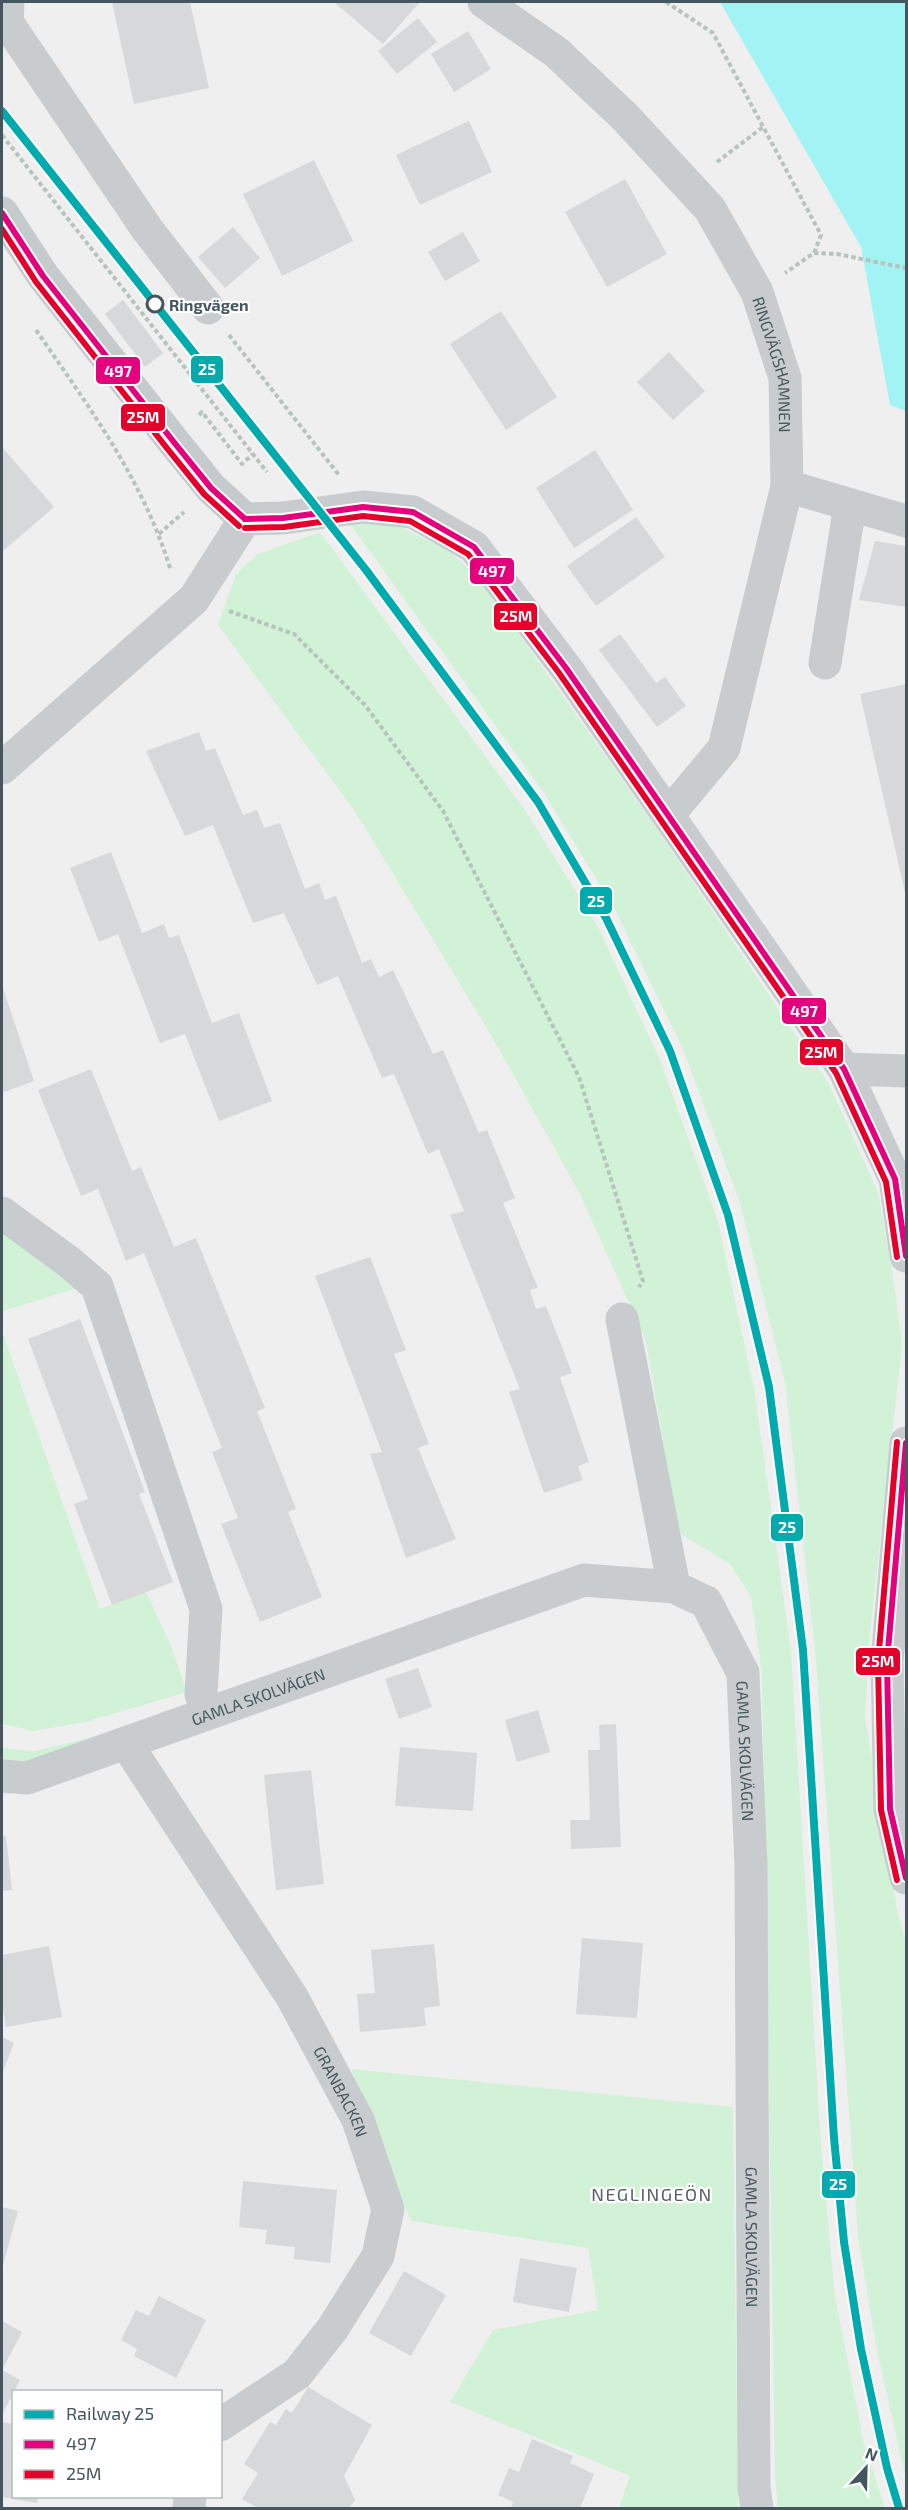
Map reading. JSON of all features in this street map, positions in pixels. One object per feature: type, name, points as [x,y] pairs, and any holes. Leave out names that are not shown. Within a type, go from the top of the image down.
[{"type":"main road","points":[[2,213],[44,276],[173,441],[211,488],[245,519]]},
{"type":"street","points":[[8,2],[7,22],[147,229],[208,308]]},
{"type":"street","name":"RINGVÄGSHAMNEN","points":[[484,2],[556,52],[625,117],[710,209],[757,291],[785,378],[787,486],[724,747],[669,814]]},
{"type":"street","points":[[787,486],[906,521]]},
{"type":"street","points":[[825,663],[850,505]]},
{"type":"street","points":[[2,768],[194,599],[245,519],[283,518],[363,507],[413,512],[474,547],[566,668],[844,1069],[895,1179],[906,1256]]},
{"type":"street","points":[[844,1069],[906,1071]]},
{"type":"street","points":[[2,1213],[69,1262],[97,1286],[206,1609],[201,1694],[207,1714]]},
{"type":"street","points":[[622,1319],[674,1587]]},
{"type":"street","points":[[906,1443],[887,1662],[890,1809],[906,1878]]},
{"type":"street","name":"GAMLA SKOLVÄGEN","points":[[2,1776],[27,1778],[584,1580],[674,1587],[706,1602],[743,1674],[751,1866],[756,2508]]},
{"type":"street","name":"GRANBACKEN","points":[[126,1743],[292,1997],[358,2120],[388,2209],[378,2256],[333,2328],[297,2374],[222,2424]]},
{"type":"path","points":[[666,2],[713,33],[821,234],[814,253],[757,291]]},
{"type":"path","points":[[689,187],[735,147],[763,127]]},
{"type":"path","points":[[2,135],[267,472]]},
{"type":"path","points":[[814,253],[837,254],[906,268]]},
{"type":"path","points":[[208,308],[342,478]]},
{"type":"path","points":[[34,328],[113,442],[159,534],[171,572],[194,599],[294,634],[364,705],[443,811],[579,1077],[643,1281],[622,1319]]},
{"type":"path","points":[[159,534],[186,510]]},
{"type":"green space","points":[[390,522],[451,552],[482,582],[655,826],[829,1084],[878,1192],[893,1276],[902,1345],[869,1643],[865,1717],[898,1915],[906,1941],[906,2480],[876,2346],[858,2237],[815,1649],[785,1383],[740,1203],[682,1047],[615,910],[544,793],[350,524]]},
{"type":"green space","points":[[320,532],[525,810],[598,927],[660,1060],[718,1221],[755,1394],[791,1651],[821,2144],[835,2296],[864,2444],[885,2508],[778,2508],[775,2476],[762,1674],[751,1597],[731,1565],[678,1532],[646,1341],[580,1194],[491,1035],[356,813],[218,625],[236,574],[258,554]]},
{"type":"green space","points":[[2,1219],[87,1285],[3,1311],[3,1334],[100,1609],[146,1592],[170,1644],[187,1692],[85,1722],[34,1731],[2,1724]]},
{"type":"green space","points":[[114,1732],[116,1737],[2,1768],[2,1748],[34,1751]]},
{"type":"green space","points":[[351,2069],[733,2107],[738,2508],[619,2508],[630,2476],[450,2402],[493,2330],[598,2310],[588,2248],[411,2221]]},
{"type":"water","points":[[720,2],[906,2],[906,411],[890,405],[861,247]]},
{"type":"building","points":[[112,2],[190,2],[209,88],[134,104]]},
{"type":"building","points":[[334,2],[418,2],[419,3],[383,44]]},
{"type":"building","points":[[418,18],[437,42],[397,74],[378,51]]},
{"type":"building","points":[[468,31],[491,69],[454,92],[431,54]]},
{"type":"building","points":[[469,121],[492,172],[420,205],[396,155]]},
{"type":"building","points":[[314,160],[353,241],[282,276],[243,194]]},
{"type":"building","points":[[625,179],[667,254],[607,287],[565,212]]},
{"type":"building","points":[[233,227],[260,258],[225,288],[198,257]]},
{"type":"building","points":[[463,232],[480,261],[445,281],[428,252]]},
{"type":"building","points":[[123,300],[163,353],[145,367],[105,314]]},
{"type":"building","points":[[501,311],[557,397],[506,430],[450,344]]},
{"type":"building","points":[[669,352],[705,391],[673,420],[637,382]]},
{"type":"building","points":[[2,447],[54,507],[2,552]]},
{"type":"building","points":[[595,450],[633,510],[574,548],[536,488]]},
{"type":"building","points":[[636,517],[665,557],[596,606],[567,566]]},
{"type":"building","points":[[875,541],[906,546],[906,607],[859,600]]},
{"type":"building","points":[[620,634],[656,683],[665,677],[686,706],[657,727],[599,650]]},
{"type":"building","points":[[906,684],[906,897],[860,694]]},
{"type":"building","points":[[199,732],[206,751],[215,748],[243,815],[257,810],[264,828],[280,823],[305,889],[319,883],[325,900],[336,896],[362,963],[371,959],[379,977],[393,970],[433,1054],[443,1050],[479,1133],[487,1130],[515,1198],[503,1203],[538,1288],[530,1290],[536,1309],[546,1306],[572,1373],[560,1377],[589,1462],[578,1466],[583,1480],[544,1493],[509,1392],[520,1389],[450,1215],[464,1211],[439,1149],[428,1154],[394,1074],[382,1078],[338,976],[317,985],[284,913],[253,923],[213,825],[185,836],[146,751]]},
{"type":"building","points":[[111,852],[142,933],[164,924],[169,938],[179,935],[212,1023],[239,1013],[272,1101],[219,1121],[185,1034],[160,1043],[118,934],[99,942],[70,868]]},
{"type":"building","points":[[2,985],[34,1081],[2,1093]]},
{"type":"building","points":[[91,1069],[132,1171],[141,1167],[174,1247],[196,1238],[265,1408],[257,1411],[296,1509],[288,1512],[322,1597],[260,1622],[221,1524],[238,1518],[212,1452],[222,1448],[144,1253],[126,1261],[98,1189],[81,1196],[38,1090]]},
{"type":"building","points":[[370,1257],[406,1350],[394,1354],[429,1444],[418,1448],[456,1539],[406,1558],[370,1454],[382,1452],[315,1276]]},
{"type":"building","points":[[80,1319],[145,1492],[139,1494],[173,1582],[112,1605],[74,1504],[88,1499],[28,1339]]},
{"type":"building","points":[[418,1668],[432,1707],[399,1719],[385,1679]]},
{"type":"building","points":[[538,1710],[550,1752],[517,1762],[505,1720]]},
{"type":"building","points":[[616,1724],[621,1847],[571,1849],[570,1820],[590,1820],[588,1750],[600,1750],[599,1725]]},
{"type":"building","points":[[400,1747],[477,1753],[473,1811],[395,1806]]},
{"type":"building","points":[[311,1770],[324,1884],[276,1890],[264,1775]]},
{"type":"building","points":[[2,1836],[6,1836],[12,1890],[2,1891]]},
{"type":"building","points":[[582,1938],[643,1943],[637,2018],[576,2014]]},
{"type":"building","points":[[434,1944],[440,2006],[424,2008],[426,2026],[360,2032],[357,1994],[375,1993],[371,1950]]},
{"type":"building","points":[[49,1946],[62,2017],[6,2027],[2,2002],[2,1955]]},
{"type":"building","points":[[2,2037],[14,2043],[2,2074]]},
{"type":"building","points":[[243,2181],[337,2190],[330,2263],[294,2259],[295,2247],[265,2244],[267,2230],[239,2227]]},
{"type":"building","points":[[2,2207],[18,2211],[2,2269]]},
{"type":"building","points":[[520,2258],[577,2268],[569,2312],[513,2302]]},
{"type":"building","points":[[404,2271],[446,2295],[411,2356],[369,2333]]},
{"type":"building","points":[[159,2296],[206,2320],[176,2378],[134,2356],[137,2349],[121,2340],[136,2310],[149,2316]]},
{"type":"building","points":[[2,2321],[22,2332],[2,2370]]},
{"type":"building","points":[[2,2370],[20,2380],[15,2390],[12,2390],[12,2396],[2,2412]]},
{"type":"building","points":[[308,2387],[372,2425],[344,2476],[355,2500],[349,2508],[258,2508],[242,2499],[258,2473],[244,2464],[270,2422],[276,2425],[286,2409],[292,2413]]},
{"type":"building","points":[[2,2422],[12,2424],[12,2498],[38,2498],[37,2503],[2,2497]]},
{"type":"building","points":[[532,2439],[573,2456],[570,2463],[594,2474],[580,2508],[511,2508],[513,2502],[498,2495],[509,2468],[519,2472]]},
{"type":"rail line","name":"25","points":[[2,111],[366,570],[538,802],[606,918],[670,1051],[728,1215],[769,1387],[803,1650],[834,2138],[844,2242],[861,2349],[887,2468],[899,2508]]},
{"type":"transit line","name":"497","points":[[2,213],[43,276],[173,441],[211,488],[245,519]]},
{"type":"transit line","name":"25M","points":[[2,229],[36,282],[166,447],[204,494],[239,526]]},
{"type":"transit line","name":"497","points":[[245,519],[283,518],[363,507],[413,512],[474,547],[566,668],[844,1069],[895,1179],[906,1256]]},
{"type":"transit line","name":"25M","points":[[245,528],[284,527],[363,516],[410,521],[468,554],[559,673],[836,1073],[886,1182],[897,1257]]},
{"type":"transit line","name":"25M","points":[[897,1442],[878,1662],[881,1810],[897,1880]]},
{"type":"transit line","name":"497","points":[[906,1443],[887,1662],[890,1809],[906,1878]]},
{"type":"place","name":"Ringvägen","points":[[155,304]]},
{"type":"district","name":"NEGLINGEÖN","points":[[652,2194]]}]
